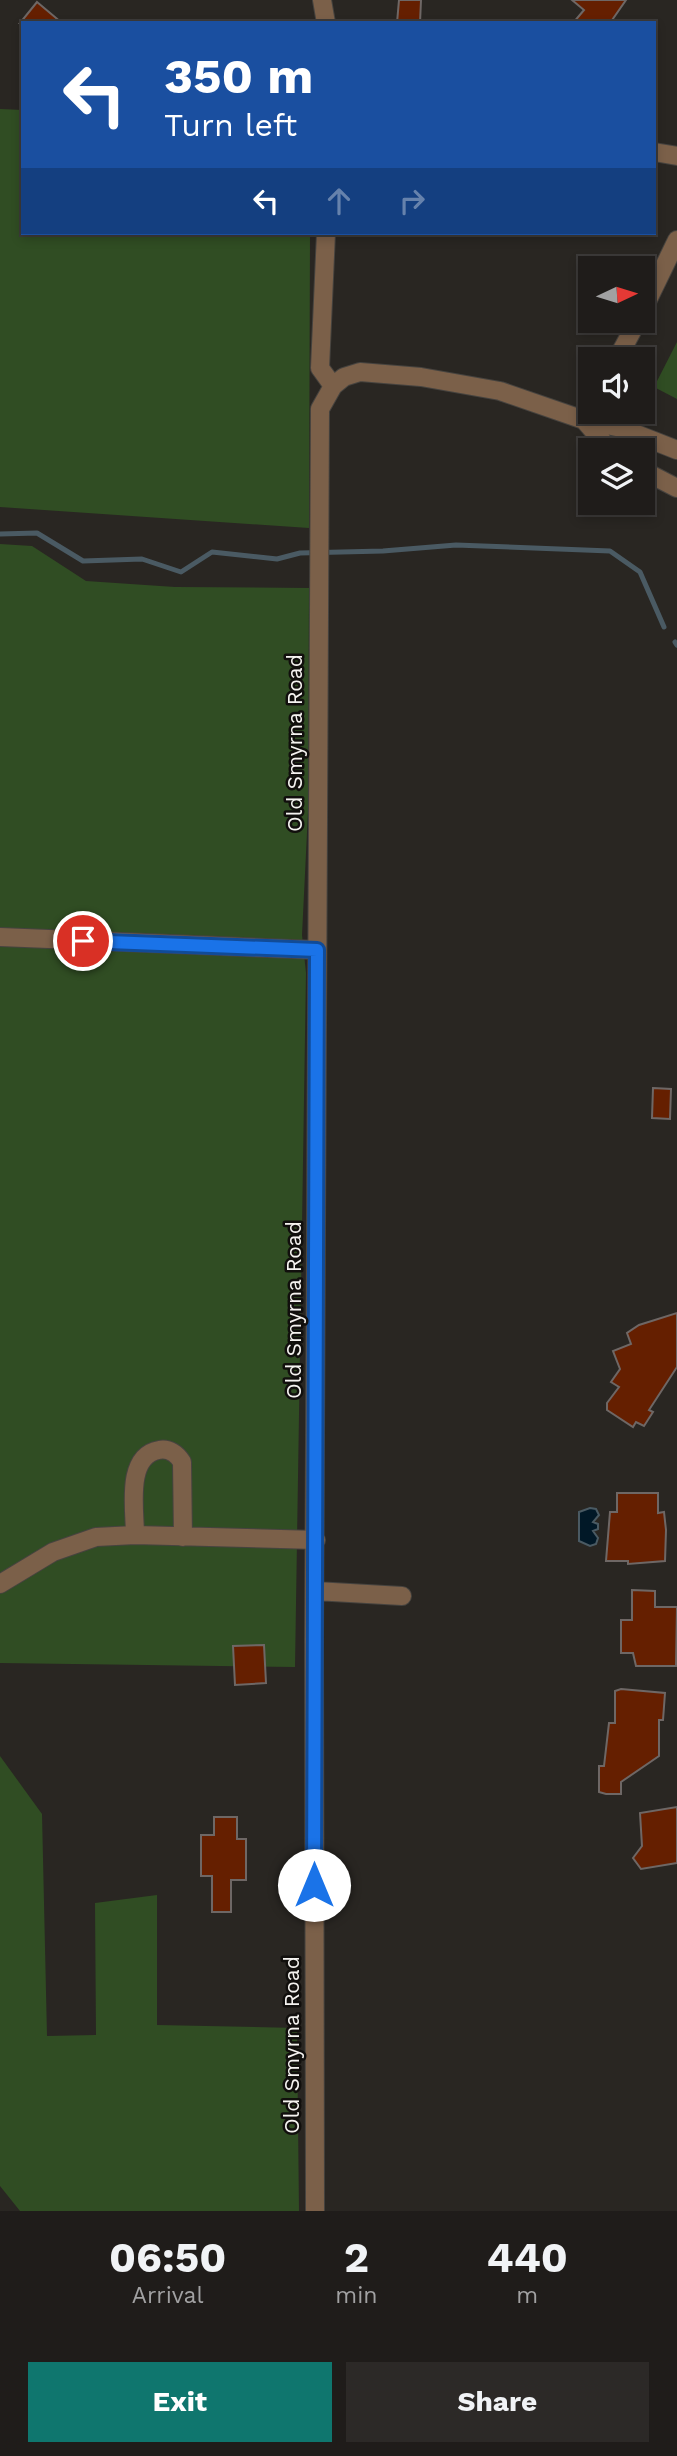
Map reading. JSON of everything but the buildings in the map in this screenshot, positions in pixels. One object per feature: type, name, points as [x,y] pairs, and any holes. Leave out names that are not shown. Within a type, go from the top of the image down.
[{"type":"street","points":[[322,0],[326,21]]},
{"type":"street","points":[[656,152],[677,156]]},
{"type":"street","points":[[326,235],[320,368],[332,386],[344,377],[360,372],[450,380],[578,412]]},
{"type":"street","points":[[655,285],[677,240]]},
{"type":"street","name":"Old Smyrna Road","points":[[315,2211],[320,409],[332,386]]},
{"type":"street","points":[[611,424],[677,450]]},
{"type":"street","points":[[655,477],[677,488]]},
{"type":"street","points":[[0,937],[317,950]]},
{"type":"street","points":[[135,1535],[137,1468],[146,1455],[163,1450],[173,1452],[182,1462],[183,1537]]},
{"type":"street","points":[[0,1584],[66,1546],[96,1537],[135,1535],[316,1540]]},
{"type":"street","points":[[315,1591],[402,1596]]},
{"type":"green space","points":[[0,109],[21,110],[21,235],[310,235],[309,528],[0,507]]},
{"type":"green space","points":[[677,342],[677,399],[655,385]]},
{"type":"green space","points":[[0,544],[32,546],[86,581],[175,587],[309,588],[308,812],[302,935],[306,973],[295,1667],[0,1663]]},
{"type":"green space","points":[[0,1756],[42,1814],[47,2036],[96,2035],[95,1903],[157,1895],[157,2025],[297,2028],[299,2211],[20,2211],[0,2186]]},
{"type":"water","points":[[596,1509],[599,1515],[593,1522],[598,1524],[598,1529],[593,1531],[598,1538],[596,1544],[590,1546],[579,1541],[579,1512]]},
{"type":"waterway","points":[[0,534],[37,533],[83,561],[142,559],[181,572],[212,552],[277,559],[300,553],[383,551],[456,545],[610,551],[640,572],[664,627]]},
{"type":"route","points":[[83,941],[317,950],[314,1885]]}]
